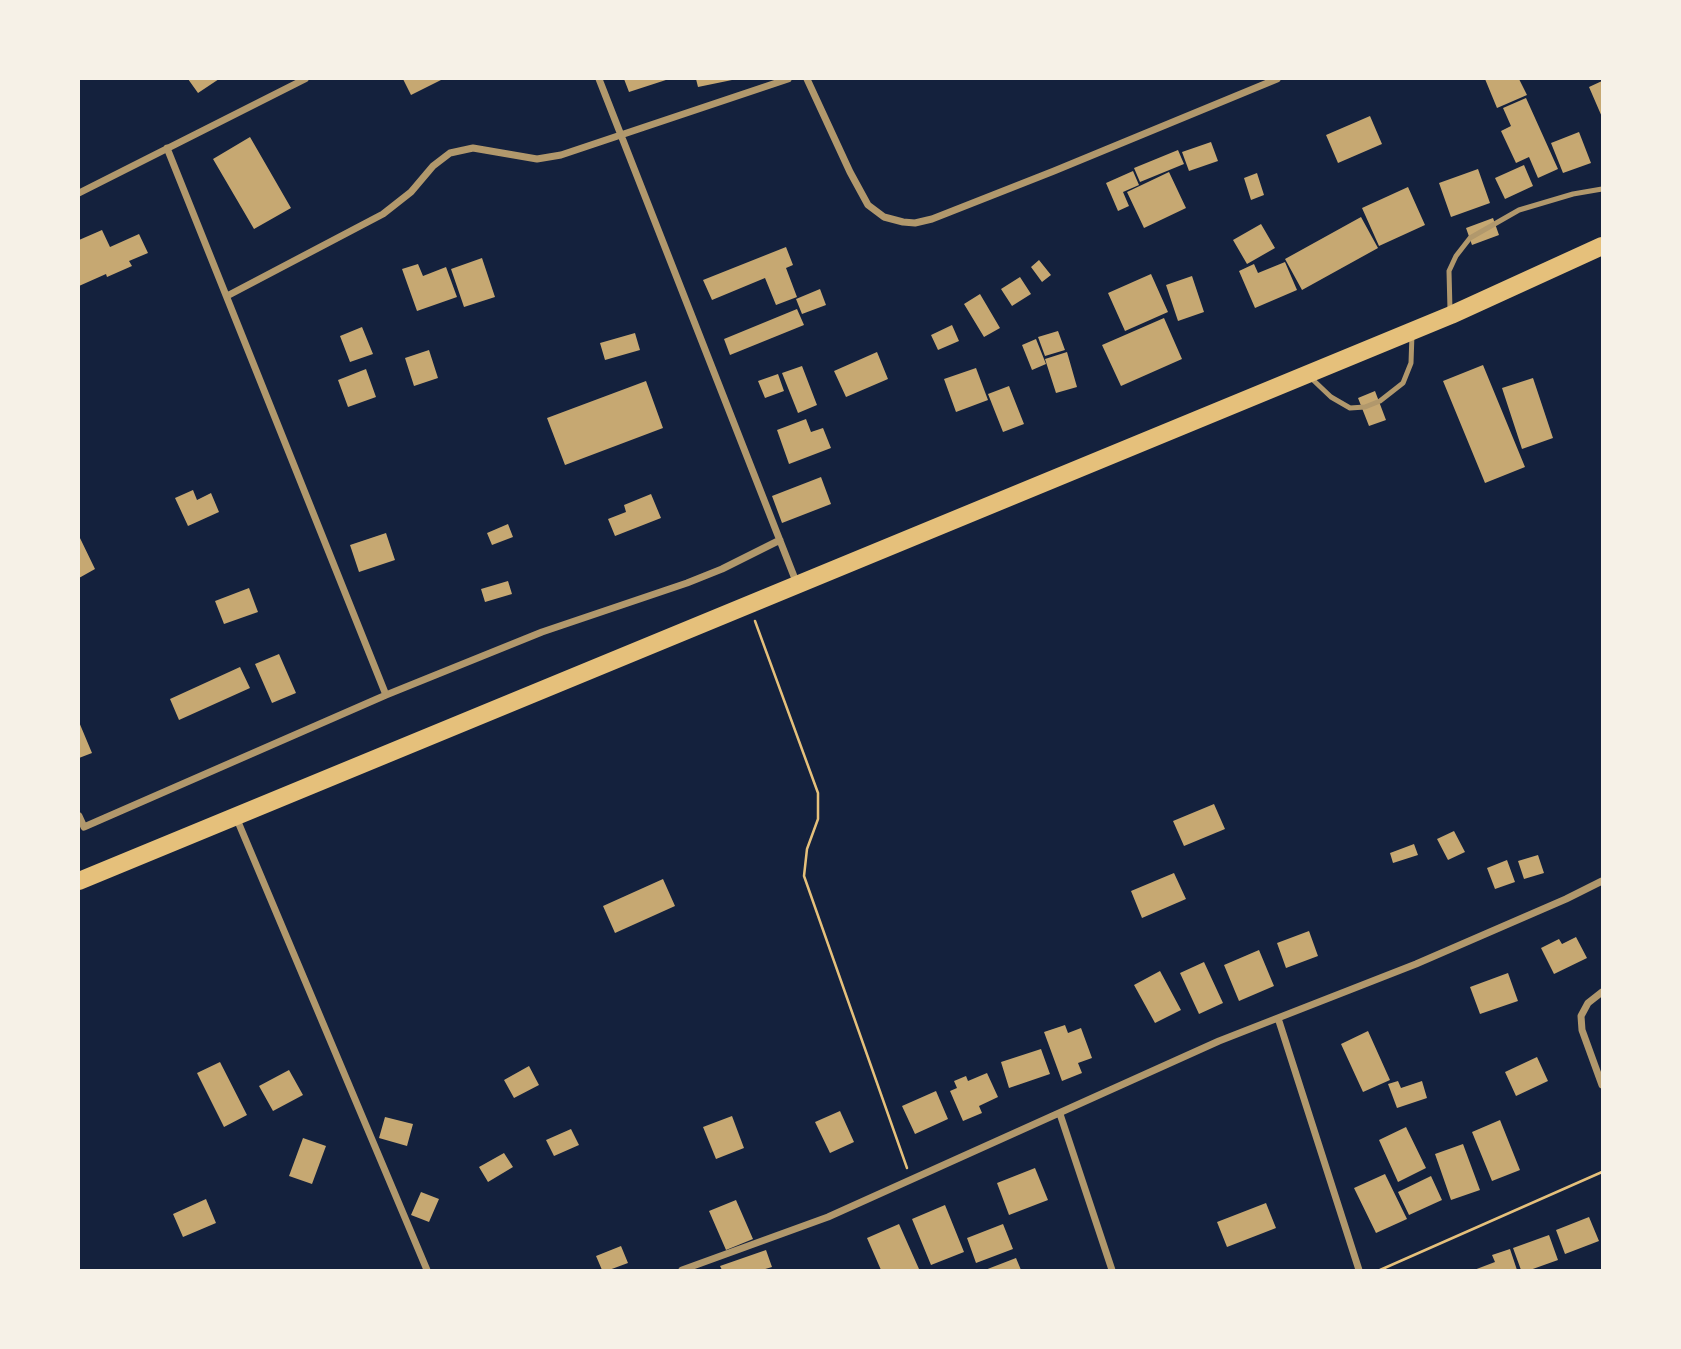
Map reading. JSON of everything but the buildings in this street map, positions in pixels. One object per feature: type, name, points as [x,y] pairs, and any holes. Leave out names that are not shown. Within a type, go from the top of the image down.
[{"type":"highway","points":[[79,881],[1451,315],[1602,246]]},
{"type":"street","points":[[79,193],[305,79]]},
{"type":"street","points":[[599,79],[797,585]]},
{"type":"street","points":[[227,296],[383,214],[411,192],[433,166],[450,153],[473,148],[537,159],[561,155],[788,79]]},
{"type":"street","points":[[807,79],[849,172],[868,205],[884,217],[915,223],[932,219],[1054,171],[1276,79]]},
{"type":"street","points":[[167,148],[386,695]]},
{"type":"street","points":[[79,816],[84,827],[386,695],[542,632],[699,578],[780,540]]},
{"type":"street","points":[[236,817],[427,1270]]},
{"type":"street","points":[[682,1270],[828,1217],[1060,1115],[1219,1041],[1416,964],[1602,881]]},
{"type":"street","points":[[1602,992],[1588,1003],[1581,1016],[1582,1030],[1602,1085]]},
{"type":"street","points":[[1278,1018],[1359,1270]]},
{"type":"street","points":[[1060,1115],[1112,1270]]},
{"type":"lane","points":[[1451,315],[1450,271],[1456,256],[1470,238],[1494,222],[1520,210],[1602,188]]},
{"type":"lane","points":[[1307,374],[1332,397],[1349,408],[1373,404],[1386,398],[1403,383],[1411,363],[1412,331]]},
{"type":"path","points":[[748,605],[818,793],[818,819],[807,849],[804,876],[912,1180]]},
{"type":"path","points":[[1380,1270],[1602,1172]]}]
